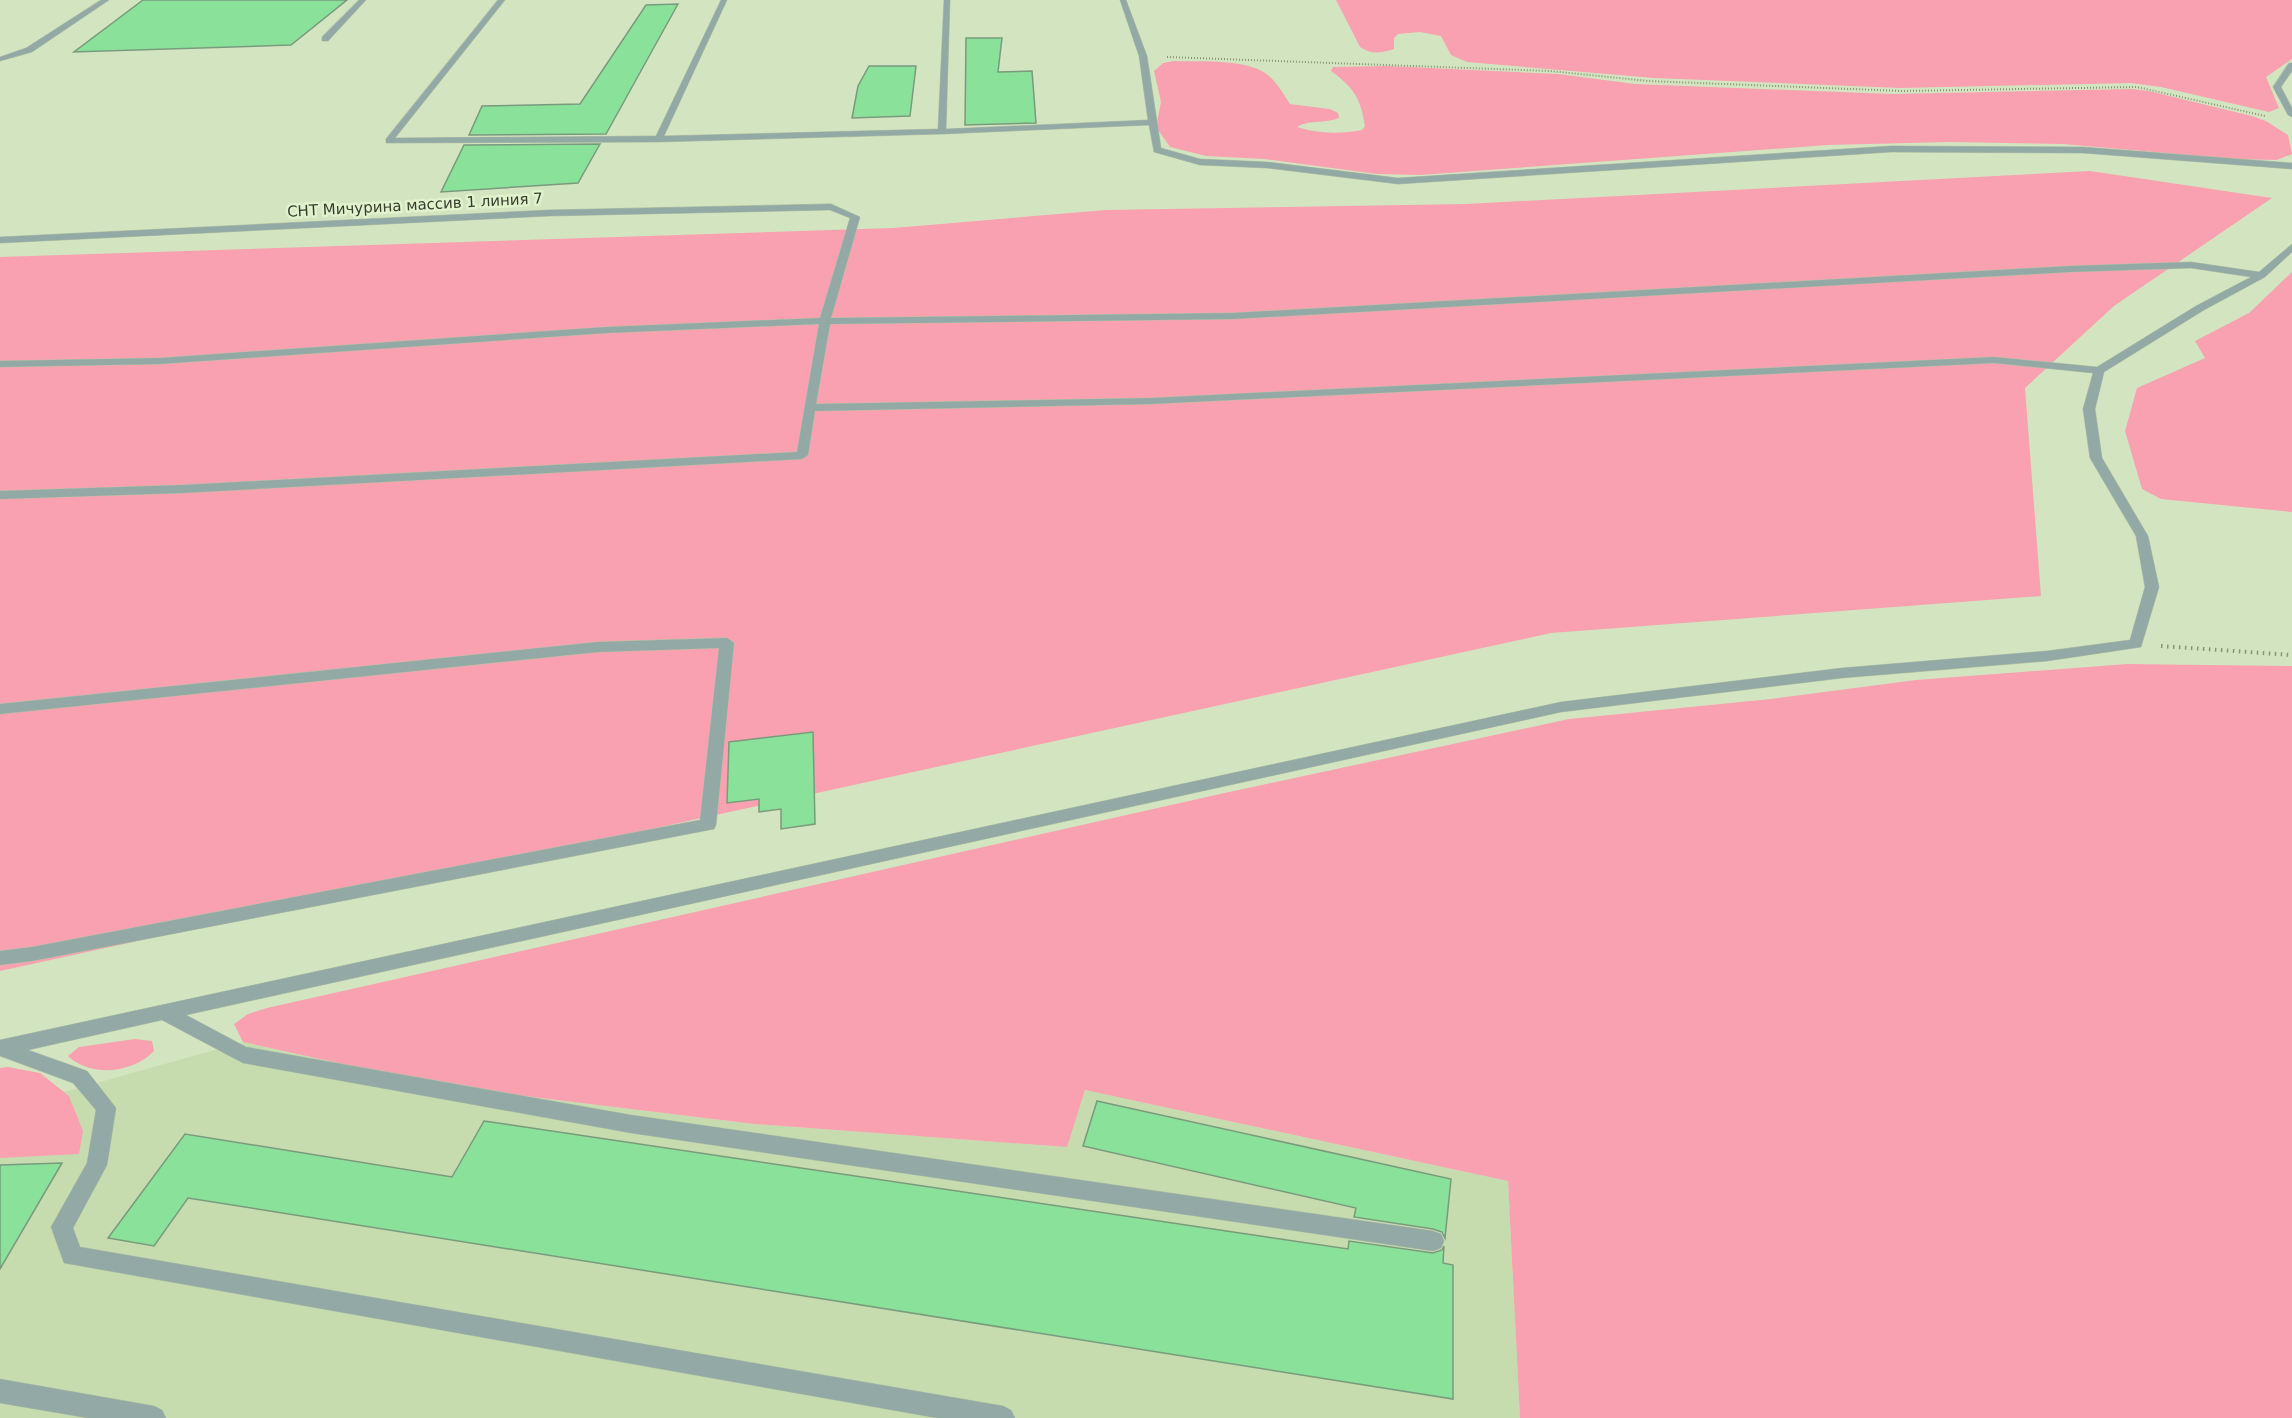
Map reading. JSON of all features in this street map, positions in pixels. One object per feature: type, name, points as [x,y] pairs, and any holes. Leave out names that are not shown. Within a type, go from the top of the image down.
[{"type":"street","points":[[0,59],[29,50],[106,0]]},
{"type":"street","points":[[325,39],[363,0]]},
{"type":"street","points":[[502,0],[389,141],[658,140],[942,132],[1152,122]]},
{"type":"street","points":[[658,140],[724,0]]},
{"type":"street","points":[[942,132],[947,0]]},
{"type":"street","points":[[1123,0],[1143,56],[1157,150],[1200,162],[1267,165],[1398,182],[1891,149],[2083,150],[2292,166]]},
{"type":"street","points":[[2292,65],[2277,87],[2292,115]]},
{"type":"street","name":"СНТ Мичурина массив 1 линия 7","points":[[0,240],[549,213],[831,207],[855,217],[825,321]]},
{"type":"street","points":[[810,408],[1151,401],[1994,360],[2099,370],[2200,308],[2261,276],[2292,248]]},
{"type":"street","points":[[0,364],[160,361],[608,330],[825,321],[1233,316],[2147,266],[2191,265],[2261,276]]},
{"type":"street","points":[[0,495],[195,488],[802,455],[825,321]]},
{"type":"street","points":[[0,1048],[1561,707],[1842,673],[2047,656],[2136,644],[2152,587],[2142,536],[2096,458],[2089,409],[2099,370]]},
{"type":"street","points":[[0,710],[598,647],[728,643],[708,825],[32,954],[0,958]]},
{"type":"street","points":[[163,1012],[243,1055],[631,1124],[1433,1240]]},
{"type":"street","points":[[0,1048],[80,1077],[106,1108],[97,1165],[62,1227],[72,1256],[1003,1418]]},
{"type":"street","points":[[0,1391],[154,1418]]},
{"type":"path","points":[[1143,56],[1539,71],[1648,81],[1902,91],[2137,87],[2269,117]]},
{"type":"path","points":[[2136,644],[2292,655]]},
{"type":"shaded area","points":[[1336,0],[2292,0],[2292,59],[2266,77],[2279,108],[2269,112],[2161,87],[2131,83],[1900,88],[1654,78],[1467,62],[1451,55],[1441,36],[1420,32],[1398,34],[1394,38],[1394,49],[1373,52],[1360,47]]},
{"type":"shaded area","points":[[1174,61],[1225,62],[1262,71],[1276,83],[1290,104],[1330,109],[1338,113],[1339,118],[1307,123],[1297,127],[1321,132],[1362,130],[1365,126],[1355,94],[1331,71],[1333,67],[1388,66],[1558,74],[1635,84],[1892,94],[2132,89],[2149,91],[2266,121],[2288,135],[2292,154],[2277,160],[2233,159],[2063,144],[1949,142],[1828,145],[1420,175],[1377,174],[1264,159],[1206,156],[1170,147],[1156,127],[1161,102],[1154,71],[1163,63]]},
{"type":"shaded area","points":[[2090,171],[2272,198],[2114,306],[2025,388],[2041,596],[1551,633],[0,971],[0,257],[893,228],[1106,210],[1466,204]]},
{"type":"shaded area","points":[[2292,272],[2292,512],[2161,499],[2142,489],[2125,431],[2137,388],[2205,358],[2195,341],[2249,313]]},
{"type":"shaded area","points":[[2127,664],[2292,666],[2292,1418],[1520,1418],[1508,1181],[1085,1090],[1067,1147],[754,1124],[443,1086],[243,1042],[234,1024],[248,1014],[267,1008],[1220,794],[1569,719],[1771,699],[1916,680]]},
{"type":"shaded area","points":[[135,1039],[152,1041],[154,1051],[135,1064],[124,1068],[100,1070],[88,1068],[68,1056],[79,1047]]},
{"type":"shaded area","points":[[243,1042],[443,1086],[754,1124],[1066,1147],[1085,1090],[1508,1181],[1520,1418],[0,1418],[0,1110]]},
{"type":"shaded area","points":[[8,1067],[40,1073],[69,1096],[83,1131],[79,1154],[0,1158],[0,1068]]},
{"type":"building","points":[[143,0],[347,0],[291,45],[74,52]]},
{"type":"building","points":[[678,4],[606,134],[469,135],[482,106],[580,104],[646,5]]},
{"type":"building","points":[[966,38],[1002,38],[998,72],[1032,71],[1036,123],[965,125]]},
{"type":"building","points":[[869,66],[916,66],[910,116],[852,118],[858,86]]},
{"type":"building","points":[[600,144],[578,183],[441,192],[464,145]]},
{"type":"building","points":[[813,732],[815,824],[781,829],[781,809],[759,812],[759,799],[727,803],[729,742]]},
{"type":"building","points":[[1097,1101],[1451,1179],[1445,1238],[1442,1232],[1433,1229],[1354,1217],[1356,1208],[1083,1146]]},
{"type":"building","points":[[484,1121],[1348,1249],[1349,1241],[1433,1253],[1442,1250],[1444,1246],[1443,1263],[1453,1265],[1453,1399],[188,1198],[154,1246],[108,1238],[185,1134],[452,1177]]},
{"type":"building","points":[[62,1163],[0,1269],[0,1165]]}]
